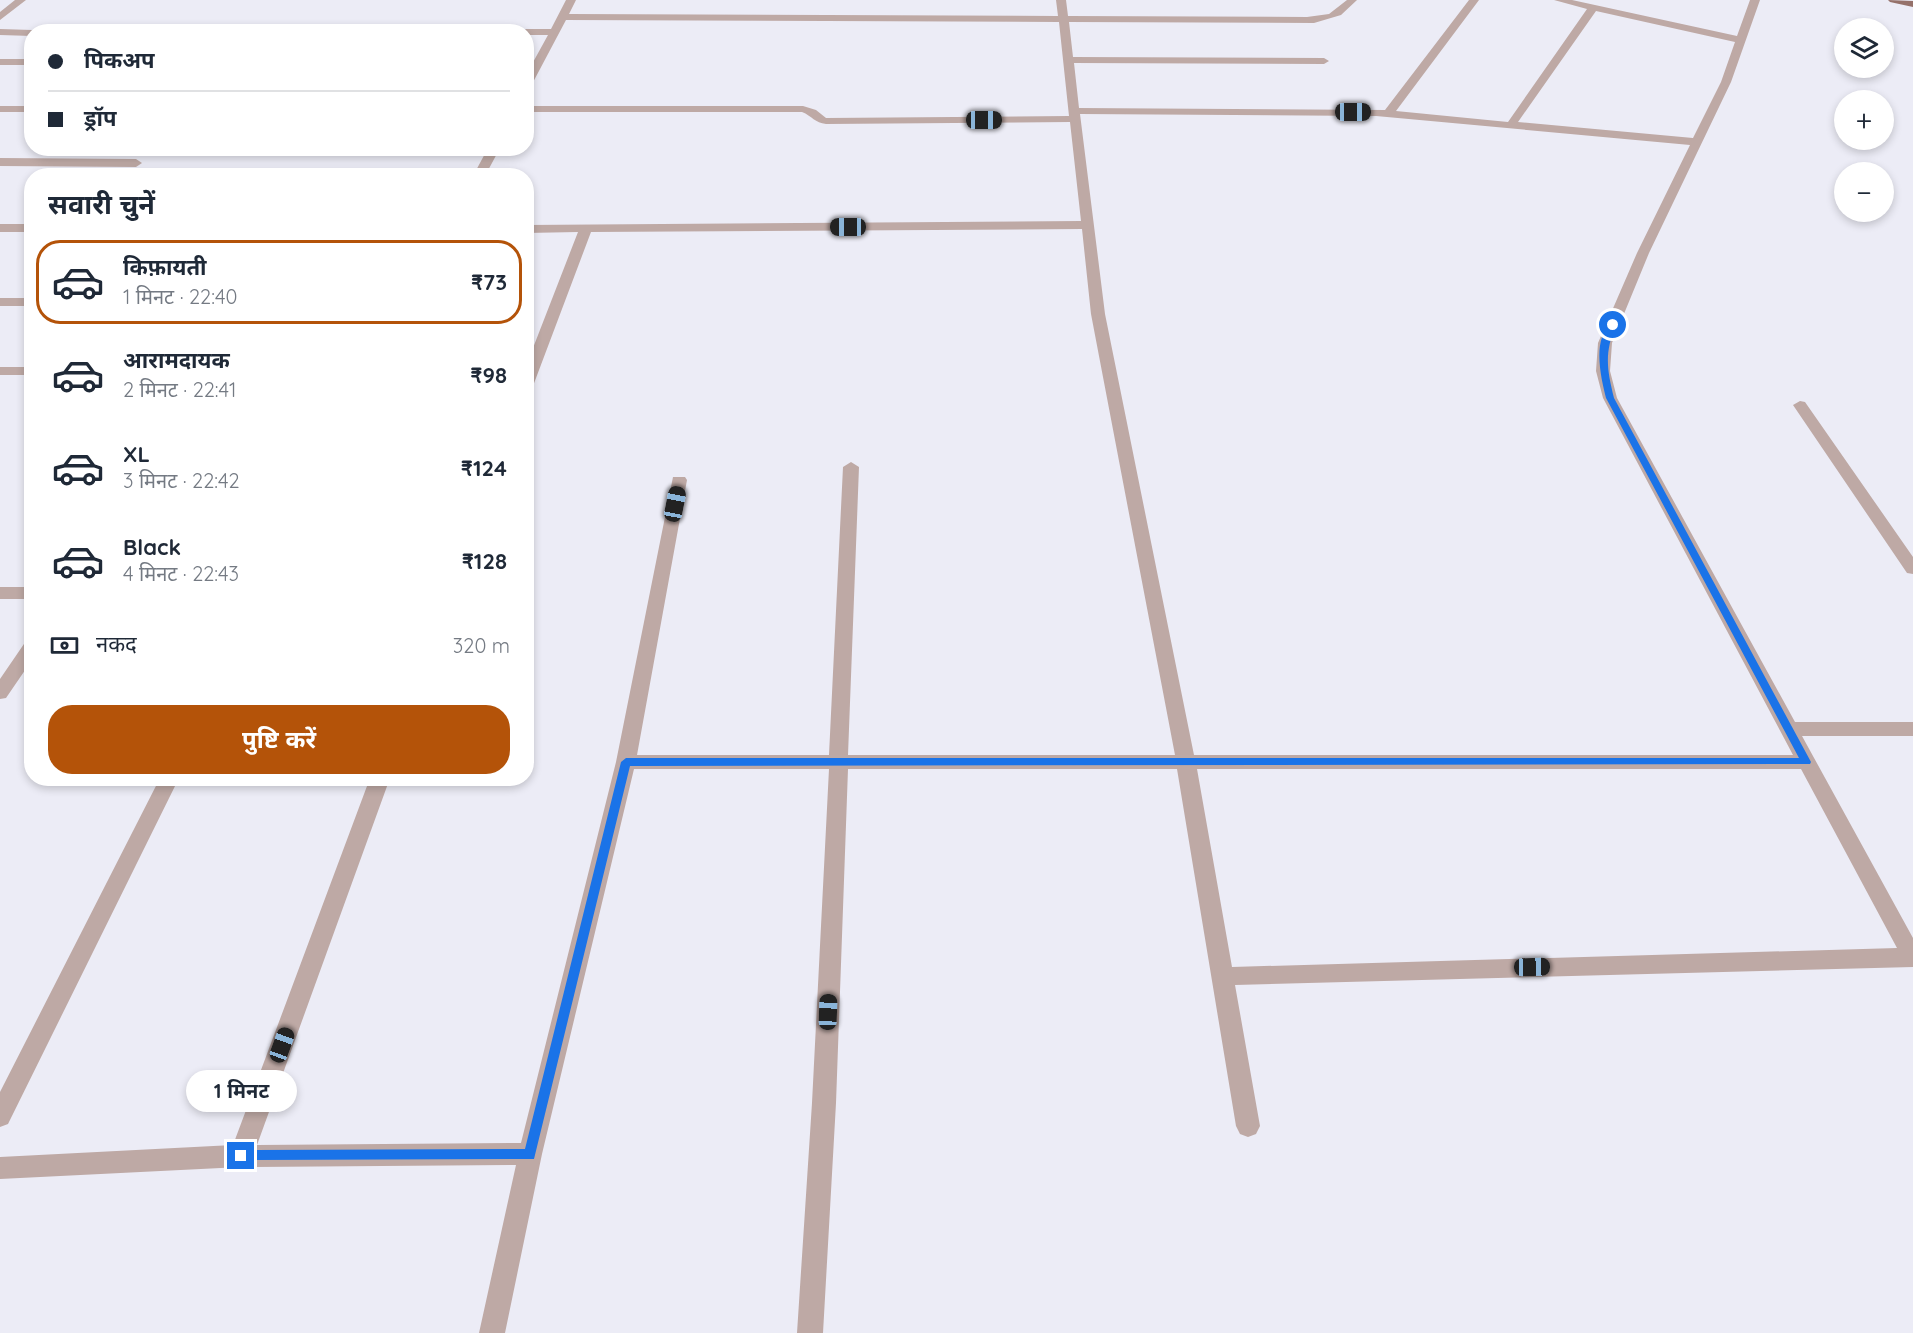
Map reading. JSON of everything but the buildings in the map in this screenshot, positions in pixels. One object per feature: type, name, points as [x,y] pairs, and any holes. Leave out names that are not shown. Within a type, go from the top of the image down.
[{"type":"main road","points":[[1893,0],[1913,4]]},
{"type":"street","points":[[0,17],[21,0]]},
{"type":"street","points":[[534,72],[571,0]]},
{"type":"street","points":[[1062,0],[1098,314],[1186,763],[1248,1126]]},
{"type":"street","points":[[563,17],[1319,19],[1331,18],[1341,13],[1352,0]]},
{"type":"street","points":[[1388,114],[1474,0]]},
{"type":"street","points":[[1559,0],[1741,40]]},
{"type":"street","points":[[1222,976],[1913,957],[1610,398],[1603,370],[1605,343],[1643,253],[1726,82],[1755,0]]},
{"type":"street","points":[[1511,125],[1593,8]]},
{"type":"street","points":[[0,32],[24,33]]},
{"type":"street","points":[[534,32],[556,32]]},
{"type":"street","points":[[1068,60],[1324,61]]},
{"type":"street","points":[[0,62],[24,62]]},
{"type":"street","points":[[534,63],[539,63]]},
{"type":"street","points":[[0,109],[24,109]]},
{"type":"street","points":[[534,109],[803,109],[812,112],[819,120],[826,121],[1074,115],[1388,114],[1697,142]]},
{"type":"street","points":[[0,162],[135,163]]},
{"type":"street","points":[[534,229],[1087,225]]},
{"type":"street","points":[[0,228],[24,228]]},
{"type":"street","points":[[534,365],[586,229]]},
{"type":"street","points":[[0,302],[24,302]]},
{"type":"street","points":[[0,371],[24,371]]},
{"type":"street","points":[[1800,405],[1913,568]]},
{"type":"street","points":[[810,1333],[824,1103],[851,467]]},
{"type":"street","points":[[492,1333],[530,1155],[626,762],[679,480]]},
{"type":"street","points":[[0,593],[24,593]]},
{"type":"street","points":[[0,693],[24,657]]},
{"type":"street","points":[[1789,729],[1913,729]]},
{"type":"street","points":[[626,762],[1806,762]]},
{"type":"street","points":[[0,1116],[166,786]]},
{"type":"street","points":[[241,1156],[377,786]]},
{"type":"street","points":[[0,1168],[241,1156],[530,1155]]},
{"type":"route","points":[[241,1156],[530,1155],[626,762],[1806,762],[1610,398],[1603,370],[1605,343],[1613,325]]}]
